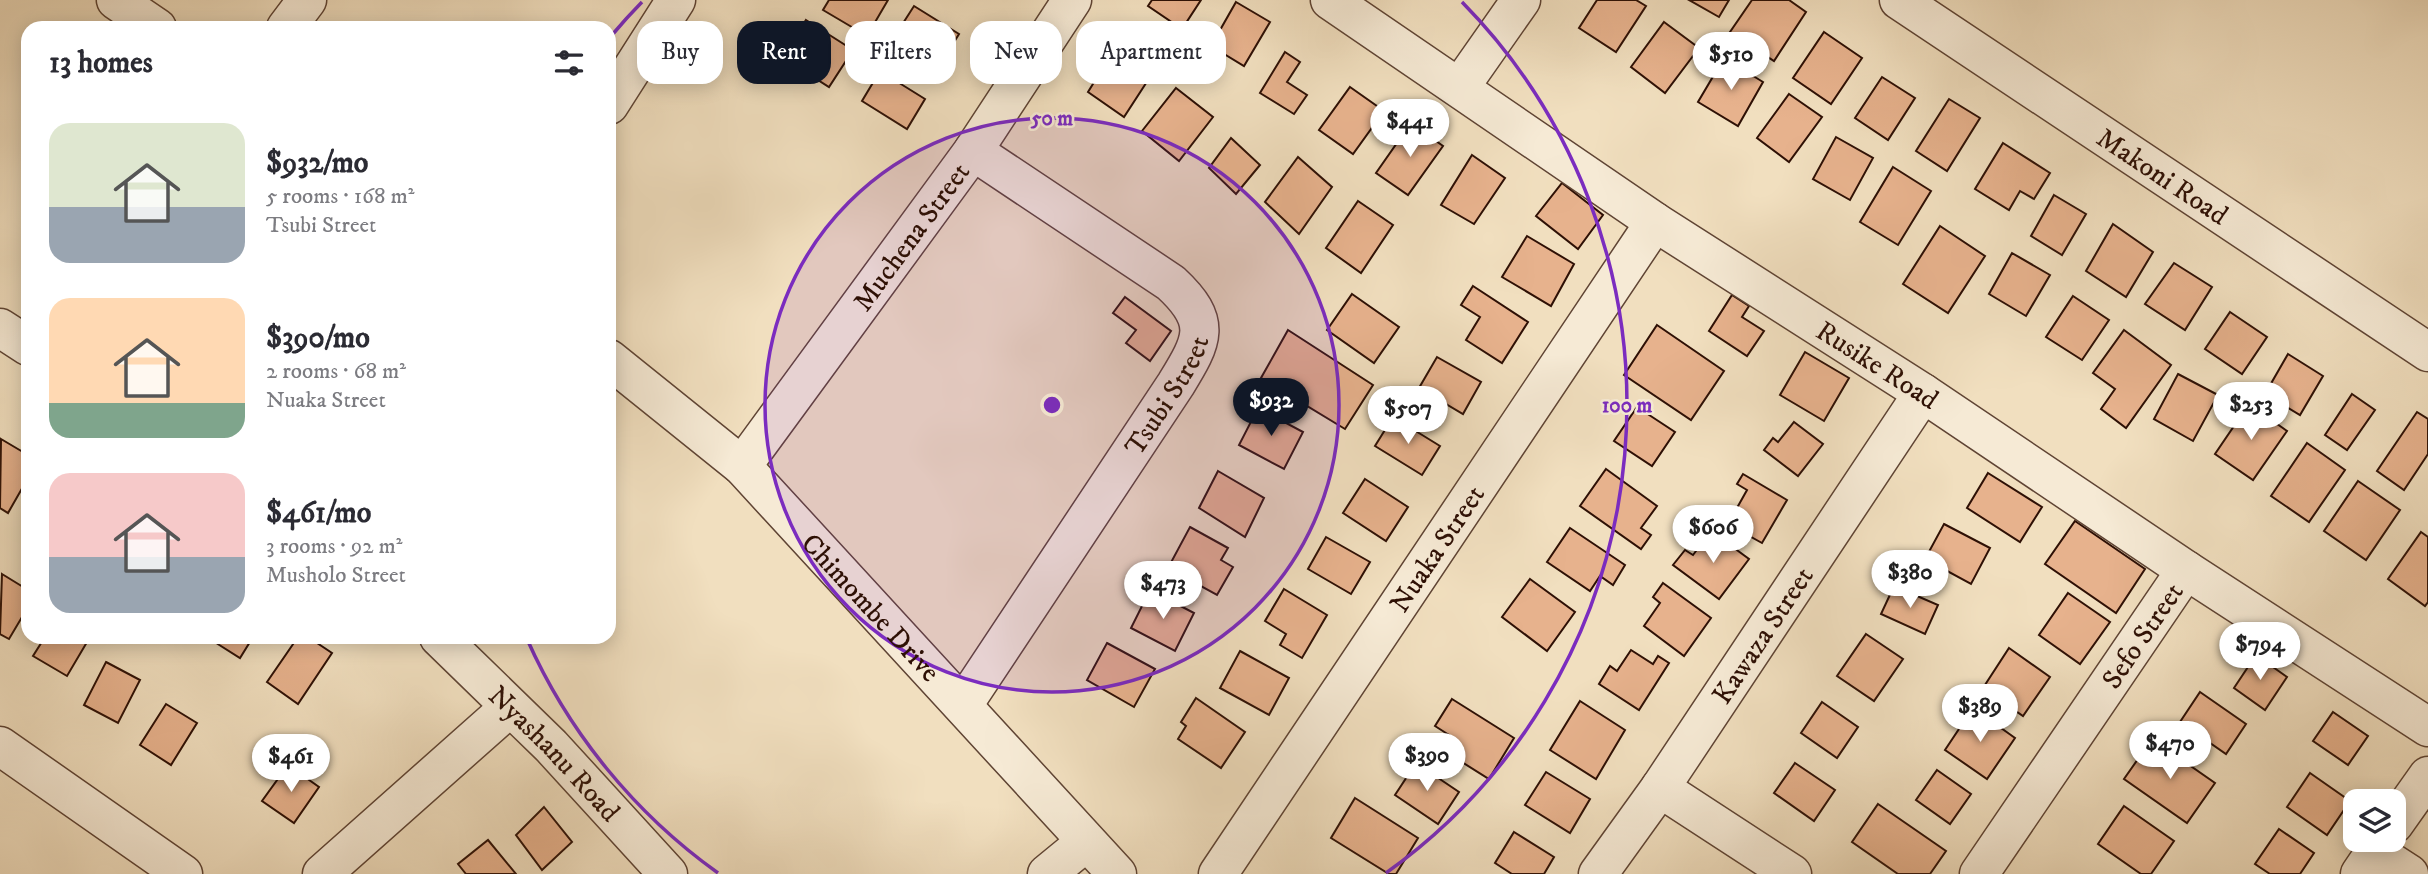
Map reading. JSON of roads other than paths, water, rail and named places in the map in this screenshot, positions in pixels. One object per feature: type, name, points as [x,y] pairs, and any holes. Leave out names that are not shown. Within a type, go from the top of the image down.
[{"type":"street","points":[[116,0],[147,21]]},
{"type":"street","points":[[291,21],[307,0]]},
{"type":"street","points":[[616,94],[676,0]]},
{"type":"street","name":"Muchena Street","points":[[742,466],[973,151],[1072,0]]},
{"type":"street","name":"Rusike Road","points":[[1330,0],[1655,222],[1923,393],[2186,570],[2428,727]]},
{"type":"street","points":[[1460,87],[1521,0]]},
{"type":"street","name":"Makoni Road","points":[[1899,0],[2428,352]]},
{"type":"street","name":"Tsubi Street","points":[[963,705],[1176,384],[1196,352],[1200,334],[1198,316],[1187,298],[1171,283],[973,151]]},
{"type":"street","name":"Nuaka Street","points":[[1218,874],[1655,222]]},
{"type":"street","points":[[0,328],[21,342]]},
{"type":"street","name":"Chimombe Drive","points":[[616,365],[742,466],[1117,874]]},
{"type":"street","name":"Kawaza Street","points":[[1598,874],[1660,788],[1923,393]]},
{"type":"street","name":"Sefo Street","points":[[1979,874],[2186,570]]},
{"type":"street","name":"Nyashanu Road","points":[[446,644],[551,746],[668,874]]},
{"type":"street","points":[[322,874],[510,707]]},
{"type":"street","points":[[0,746],[183,874]]},
{"type":"street","points":[[2406,807],[2428,776]]},
{"type":"street","points":[[1660,788],[1792,874]]},
{"type":"street","points":[[1047,874],[1086,842]]},
{"type":"street","points":[[2384,852],[2409,874]]}]
